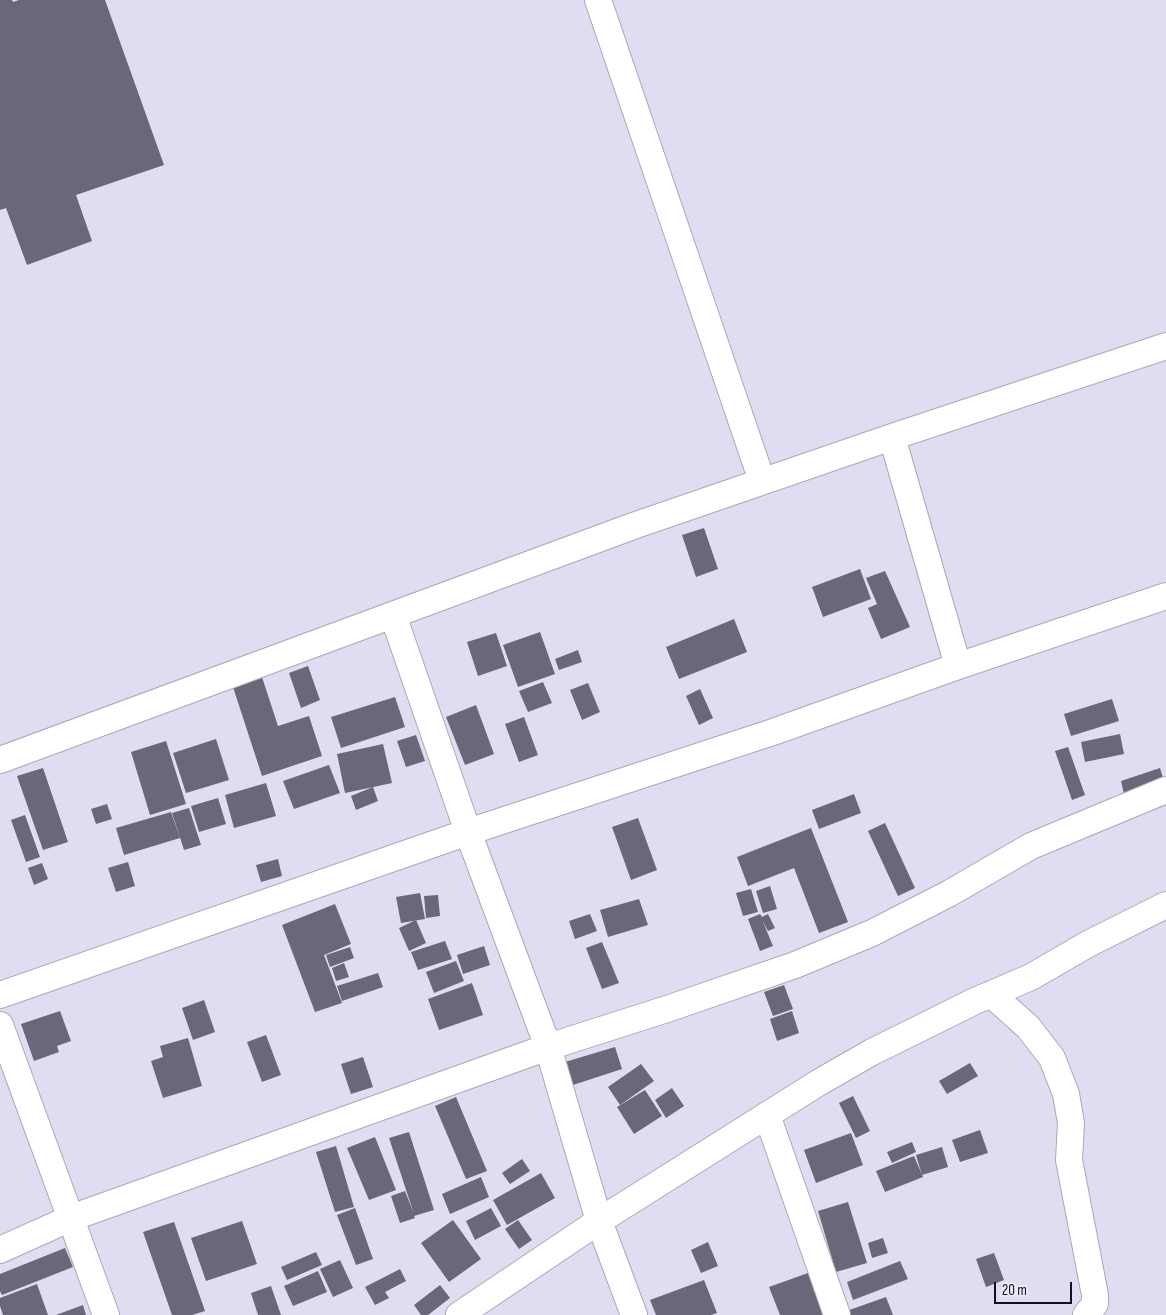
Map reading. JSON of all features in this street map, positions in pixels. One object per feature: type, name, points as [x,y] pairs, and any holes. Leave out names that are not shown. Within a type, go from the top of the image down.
[{"type":"street","points":[[598,0],[762,482]]},
{"type":"street","points":[[0,760],[636,525],[1166,346]]},
{"type":"street","points":[[892,437],[958,666]]},
{"type":"street","points":[[0,995],[468,832],[754,738],[958,666],[1166,596]]},
{"type":"street","points":[[393,616],[468,832],[548,1046],[599,1221],[634,1315]]},
{"type":"street","points":[[0,1250],[71,1218],[548,1046],[667,1009],[777,971],[872,933],[950,893],[1031,846],[1166,790]]},
{"type":"street","points":[[459,1315],[599,1221],[767,1115],[872,1052],[991,994],[1031,977],[1088,944],[1166,905]]},
{"type":"street","points":[[991,994],[1028,1027],[1052,1058],[1066,1094],[1070,1123],[1069,1160],[1095,1295],[1095,1304],[1086,1315]]},
{"type":"street","points":[[0,1025],[106,1315]]},
{"type":"street","points":[[767,1115],[837,1315]]},
{"type":"building","points":[[0,0],[12,0],[13,2],[19,0],[105,0],[164,165],[76,195],[92,241],[27,265],[6,208],[0,210]]},
{"type":"building","points":[[704,528],[718,569],[696,577],[682,535]]},
{"type":"building","points":[[860,569],[871,599],[823,617],[812,587]]},
{"type":"building","points":[[885,571],[910,627],[881,639],[868,608],[877,604],[866,578]]},
{"type":"building","points":[[734,619],[747,652],[679,679],[666,647]]},
{"type":"building","points":[[540,632],[555,674],[518,687],[503,645]]},
{"type":"building","points":[[496,633],[507,666],[478,676],[467,642]]},
{"type":"building","points":[[578,650],[582,662],[559,670],[555,659]]},
{"type":"building","points":[[308,666],[320,700],[301,708],[289,673]]},
{"type":"building","points":[[262,677],[278,726],[309,716],[322,756],[262,776],[233,687]]},
{"type":"building","points":[[543,682],[552,703],[528,712],[519,691]]},
{"type":"building","points":[[588,683],[600,712],[582,720],[570,690]]},
{"type":"building","points":[[700,689],[713,718],[699,725],[686,696]]},
{"type":"building","points":[[395,697],[405,727],[341,748],[331,717]]},
{"type":"building","points":[[1112,699],[1119,721],[1071,736],[1064,714]]},
{"type":"building","points":[[476,705],[494,754],[465,765],[446,717]]},
{"type":"building","points":[[524,717],[538,755],[519,762],[505,724]]},
{"type":"building","points":[[1120,734],[1124,754],[1085,762],[1081,742]]},
{"type":"building","points":[[416,735],[425,761],[406,767],[397,741]]},
{"type":"building","points":[[216,739],[229,780],[186,793],[173,753]]},
{"type":"building","points":[[166,741],[186,804],[150,815],[131,752]]},
{"type":"building","points":[[383,744],[392,783],[345,793],[337,754]]},
{"type":"building","points":[[1068,747],[1085,795],[1072,800],[1055,751]]},
{"type":"building","points":[[329,765],[340,793],[294,809],[283,781]]},
{"type":"building","points":[[43,768],[68,842],[43,850],[17,776]]},
{"type":"building","points":[[1160,768],[1164,781],[1124,794],[1121,781]]},
{"type":"building","points":[[266,783],[276,816],[234,828],[225,795]]},
{"type":"building","points":[[373,787],[378,801],[356,810],[351,796]]},
{"type":"building","points":[[854,794],[861,813],[819,829],[812,810]]},
{"type":"building","points":[[218,798],[226,824],[199,832],[191,806]]},
{"type":"building","points":[[107,804],[112,819],[96,824],[91,809]]},
{"type":"building","points":[[189,808],[201,845],[184,850],[172,813]]},
{"type":"building","points":[[171,812],[180,838],[124,855],[116,828]]},
{"type":"building","points":[[25,815],[40,857],[26,862],[11,820]]},
{"type":"building","points":[[638,818],[657,870],[631,880],[612,827]]},
{"type":"building","points":[[885,823],[915,888],[898,896],[868,831]]},
{"type":"building","points":[[811,828],[848,922],[819,933],[794,868],[748,886],[737,857]]},
{"type":"building","points":[[278,859],[282,876],[261,882],[256,865]]},
{"type":"building","points":[[128,862],[135,886],[116,892],[108,868]]},
{"type":"building","points":[[42,863],[48,879],[34,885],[28,868]]},
{"type":"building","points":[[770,886],[777,909],[763,913],[756,891]]},
{"type":"building","points":[[751,889],[758,912],[743,916],[736,893]]},
{"type":"building","points":[[420,893],[425,919],[401,923],[396,897]]},
{"type":"building","points":[[438,895],[440,916],[426,918],[424,896]]},
{"type":"building","points":[[639,899],[648,925],[608,937],[600,910]]},
{"type":"building","points":[[335,904],[351,944],[324,955],[342,1003],[315,1012],[282,925]]},
{"type":"building","points":[[590,914],[597,931],[575,939],[569,921]]},
{"type":"building","points":[[760,914],[762,917],[768,914],[775,928],[768,931],[763,922],[773,946],[760,951],[748,919]]},
{"type":"building","points":[[416,920],[426,943],[409,951],[399,928]]},
{"type":"building","points":[[445,941],[452,959],[418,970],[411,952]]},
{"type":"building","points":[[602,942],[619,983],[602,989],[586,948]]},
{"type":"building","points":[[484,946],[490,965],[463,974],[457,955]]},
{"type":"building","points":[[350,947],[354,958],[330,967],[326,955]]},
{"type":"building","points":[[456,961],[464,981],[434,993],[426,972]]},
{"type":"building","points":[[344,963],[349,977],[336,981],[332,968]]},
{"type":"building","points":[[378,973],[383,987],[342,1001],[337,986]]},
{"type":"building","points":[[472,983],[483,1015],[439,1030],[428,999]]},
{"type":"building","points":[[784,985],[793,1009],[773,1016],[764,992]]},
{"type":"building","points":[[204,1000],[215,1032],[193,1040],[182,1008]]},
{"type":"building","points":[[60,1011],[71,1041],[57,1046],[59,1052],[34,1061],[21,1024]]},
{"type":"building","points":[[792,1011],[799,1033],[777,1041],[770,1019]]},
{"type":"building","points":[[266,1035],[281,1075],[262,1082],[247,1042]]},
{"type":"building","points":[[188,1038],[202,1086],[163,1098],[151,1061],[163,1057],[160,1046]]},
{"type":"building","points":[[615,1047],[622,1069],[573,1085],[565,1062]]},
{"type":"building","points":[[363,1057],[373,1087],[351,1094],[341,1064]]},
{"type":"building","points":[[970,1063],[978,1076],[947,1094],[939,1081]]},
{"type":"building","points":[[641,1064],[654,1081],[620,1105],[608,1087]]},
{"type":"building","points":[[672,1088],[684,1106],[666,1118],[655,1100]]},
{"type":"building","points":[[645,1090],[662,1116],[634,1134],[617,1107]]},
{"type":"building","points":[[853,1096],[870,1131],[856,1138],[839,1103]]},
{"type":"building","points":[[456,1097],[487,1171],[466,1179],[435,1106]]},
{"type":"building","points":[[980,1130],[988,1153],[960,1162],[952,1140]]},
{"type":"building","points":[[409,1132],[434,1210],[414,1216],[415,1218],[400,1223],[391,1196],[405,1191],[414,1214],[389,1138]]},
{"type":"building","points":[[851,1133],[863,1165],[816,1183],[804,1150]]},
{"type":"building","points":[[375,1137],[396,1190],[369,1200],[347,1148]]},
{"type":"building","points":[[912,1142],[916,1152],[892,1163],[887,1152]]},
{"type":"building","points":[[336,1146],[354,1207],[335,1212],[316,1152]]},
{"type":"building","points":[[942,1147],[948,1167],[922,1175],[916,1155]]},
{"type":"building","points":[[914,1156],[923,1177],[885,1192],[876,1171]]},
{"type":"building","points":[[522,1159],[530,1171],[510,1184],[502,1173]]},
{"type":"building","points":[[541,1173],[555,1198],[507,1225],[493,1200]]},
{"type":"building","points":[[481,1177],[489,1197],[450,1214],[442,1194]]},
{"type":"building","points":[[848,1202],[867,1263],[836,1272],[818,1211]]},
{"type":"building","points":[[355,1208],[373,1259],[356,1265],[337,1215]]},
{"type":"building","points":[[491,1208],[501,1226],[475,1240],[466,1221]]},
{"type":"building","points":[[453,1220],[481,1259],[449,1282],[421,1243]]},
{"type":"building","points":[[518,1220],[532,1240],[519,1249],[505,1229]]},
{"type":"building","points":[[242,1221],[257,1264],[206,1281],[191,1238]]},
{"type":"building","points":[[174,1222],[205,1311],[192,1315],[172,1315],[143,1232]]},
{"type":"building","points":[[883,1238],[888,1253],[872,1258],[868,1243]]},
{"type":"building","points":[[708,1242],[718,1266],[701,1273],[691,1250]]},
{"type":"building","points":[[65,1248],[73,1267],[2,1295],[0,1291],[0,1274]]},
{"type":"building","points":[[316,1252],[322,1265],[287,1280],[281,1267]]},
{"type":"building","points":[[994,1253],[1004,1280],[986,1287],[976,1259]]},
{"type":"building","points":[[340,1260],[353,1288],[333,1297],[320,1269]]},
{"type":"building","points":[[900,1261],[908,1279],[853,1300],[847,1282]]},
{"type":"building","points":[[400,1269],[406,1281],[385,1292],[389,1298],[375,1305],[365,1287]]},
{"type":"building","points":[[318,1271],[327,1292],[293,1306],[284,1286]]},
{"type":"building","points":[[808,1273],[824,1315],[780,1315],[769,1287]]},
{"type":"building","points":[[704,1280],[717,1313],[711,1315],[656,1315],[650,1300]]},
{"type":"building","points":[[37,1284],[48,1315],[3,1315],[0,1298]]},
{"type":"building","points":[[440,1285],[450,1298],[428,1315],[421,1315],[414,1305]]},
{"type":"building","points":[[271,1286],[281,1315],[258,1315],[251,1293]]},
{"type":"building","points":[[886,1297],[893,1315],[841,1315],[841,1313]]},
{"type":"building","points":[[83,1305],[86,1315],[56,1315]]}]
